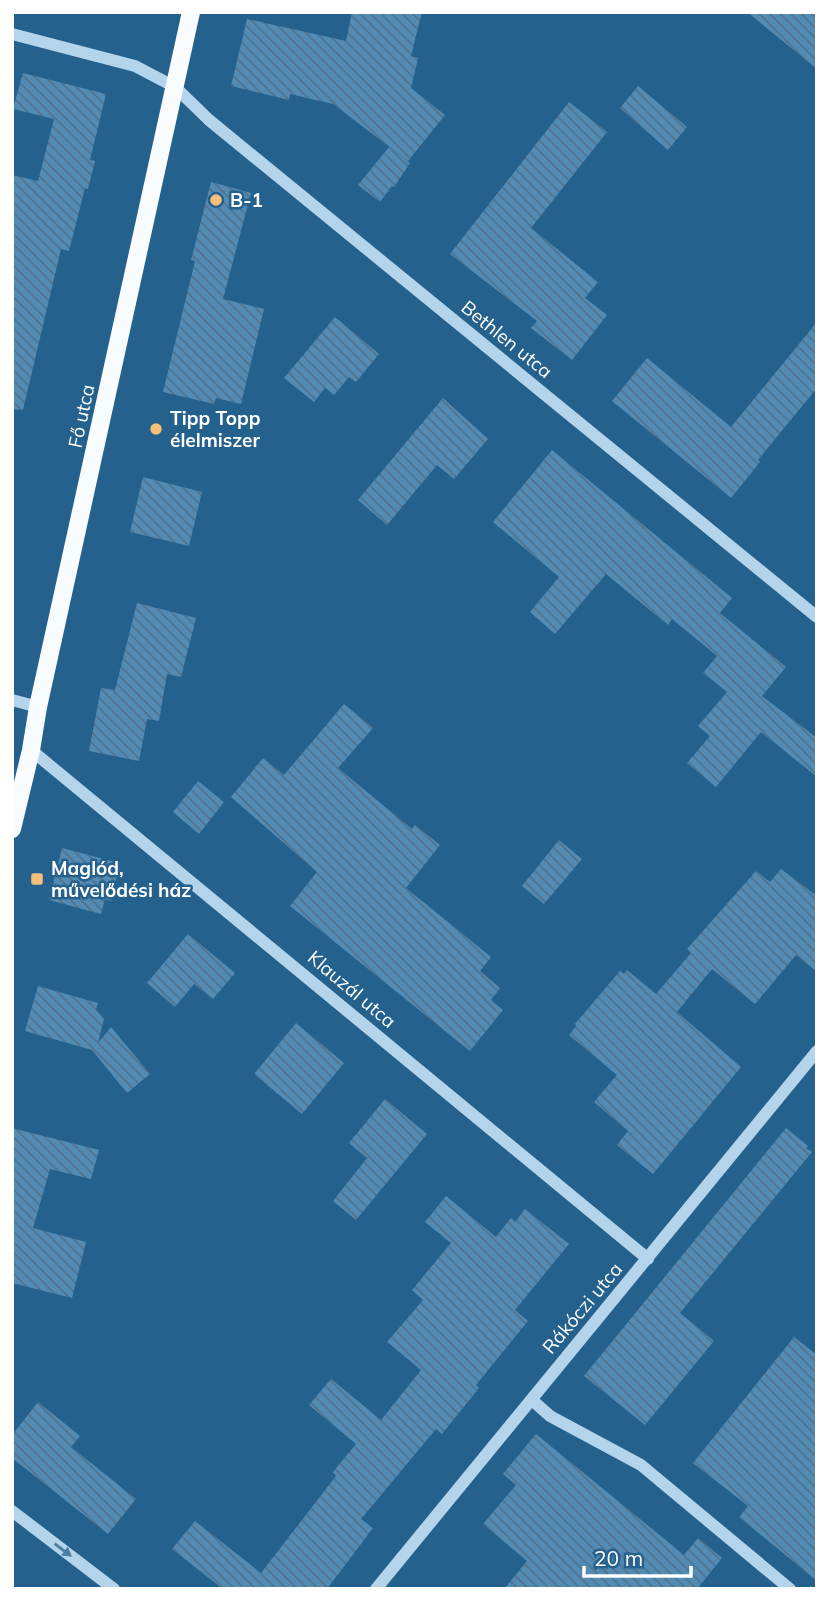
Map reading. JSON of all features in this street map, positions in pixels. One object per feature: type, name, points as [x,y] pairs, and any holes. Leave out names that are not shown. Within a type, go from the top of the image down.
[{"type":"main road","name":"Fő utca","points":[[12,829],[32,750],[38,707],[191,12]]},
{"type":"street","name":"Bethlen utca","points":[[12,34],[135,66],[175,87],[209,120],[817,617]]},
{"type":"street","points":[[12,700],[38,707]]},
{"type":"street","name":"Klauzál utca","points":[[32,750],[648,1259]]},
{"type":"street","name":"Rákóczi utca","points":[[376,1589],[817,1051]]},
{"type":"street","points":[[532,1400],[550,1416],[641,1465],[790,1589]]},
{"type":"street","points":[[12,1511],[114,1589]]},
{"type":"building","points":[[352,12],[422,12],[411,56],[418,58],[411,88],[445,115],[408,161],[333,104],[290,94],[289,100],[231,86],[247,19],[346,41]]},
{"type":"building","points":[[747,12],[817,12],[817,69]]},
{"type":"building","points":[[23,73],[106,94],[90,160],[95,161],[88,189],[85,188],[69,251],[61,249],[23,410],[12,409],[12,175],[38,181],[54,119],[13,109]]},
{"type":"building","points":[[638,86],[687,127],[668,150],[620,108]]},
{"type":"building","points":[[569,102],[607,132],[531,228],[598,282],[585,298],[607,315],[572,360],[531,328],[537,321],[450,254]]},
{"type":"building","points":[[389,147],[410,163],[380,202],[358,185]]},
{"type":"building","points":[[211,182],[251,193],[223,299],[264,309],[241,404],[216,398],[214,404],[163,392],[195,261],[191,260]]},
{"type":"building","points":[[335,317],[379,354],[356,382],[349,377],[334,395],[325,388],[314,402],[284,378]]},
{"type":"building","points":[[817,322],[817,388],[758,460],[760,462],[731,498],[612,401],[647,358],[731,427]]},
{"type":"building","points":[[443,398],[488,439],[454,479],[437,465],[387,525],[358,500]]},
{"type":"building","points":[[552,450],[732,598],[720,613],[786,667],[762,696],[817,738],[817,777],[761,732],[716,787],[687,763],[710,736],[698,726],[727,692],[703,673],[717,656],[672,619],[668,625],[606,574],[555,634],[530,612],[559,577],[493,522]]},
{"type":"building","points":[[143,477],[202,492],[189,546],[130,532]]},
{"type":"building","points":[[137,603],[196,618],[181,677],[167,674],[159,721],[147,719],[139,761],[89,751],[101,688],[115,690]]},
{"type":"building","points":[[344,704],[373,728],[338,768],[412,829],[415,825],[440,845],[406,888],[491,957],[480,971],[500,988],[491,1000],[503,1010],[470,1051],[290,906],[317,872],[231,797],[263,758],[284,775]]},
{"type":"building","points":[[198,781],[224,802],[199,834],[173,812]]},
{"type":"building","points":[[559,840],[582,859],[544,904],[522,886]]},
{"type":"building","points":[[62,848],[115,862],[113,867],[118,869],[112,901],[105,899],[101,914],[49,900]]},
{"type":"building","points":[[781,869],[817,896],[817,972],[796,955],[755,1004],[712,969],[677,1012],[741,1067],[653,1174],[617,1145],[628,1131],[594,1102],[617,1075],[569,1035],[575,1024],[620,971],[624,974],[627,970],[656,994],[691,953],[687,949],[756,871],[770,882]]},
{"type":"building","points":[[188,934],[235,973],[213,999],[194,984],[175,1007],[147,983]]},
{"type":"building","points":[[38,986],[98,1003],[96,1009],[104,1019],[98,1043],[111,1027],[150,1074],[127,1093],[92,1050],[25,1031]]},
{"type":"building","points":[[296,1023],[344,1063],[302,1114],[254,1074]]},
{"type":"building","points":[[385,1099],[427,1134],[356,1220],[333,1201],[367,1158],[349,1143]]},
{"type":"building","points":[[12,1128],[99,1150],[91,1179],[50,1169],[33,1228],[86,1242],[72,1298],[12,1283]]},
{"type":"building","points":[[786,1128],[812,1152],[680,1313],[714,1341],[645,1425],[584,1376]]},
{"type":"building","points":[[446,1196],[496,1237],[511,1218],[515,1222],[525,1209],[569,1244],[515,1310],[528,1321],[476,1385],[479,1388],[442,1434],[436,1429],[361,1519],[373,1528],[327,1589],[223,1589],[172,1549],[195,1521],[261,1573],[336,1476],[333,1472],[356,1444],[309,1405],[331,1379],[381,1420],[421,1370],[387,1342],[423,1300],[412,1290],[451,1243],[425,1222]]},
{"type":"building","points":[[794,1337],[817,1355],[817,1581],[739,1517],[748,1506],[693,1463]]},
{"type":"building","points":[[38,1402],[80,1436],[71,1447],[136,1499],[108,1534],[12,1458],[12,1435]]},
{"type":"building","points":[[536,1434],[684,1555],[698,1538],[722,1558],[697,1589],[504,1589],[527,1561],[483,1524],[516,1485],[503,1474]]},
{"type":"place","name":"B-1","points":[[216,200]]},
{"type":"place","name":"Tipp Topp élelmiszer","points":[[156,429]]},
{"type":"place","name":"Maglód, művelődési ház","points":[[37,879]]}]
